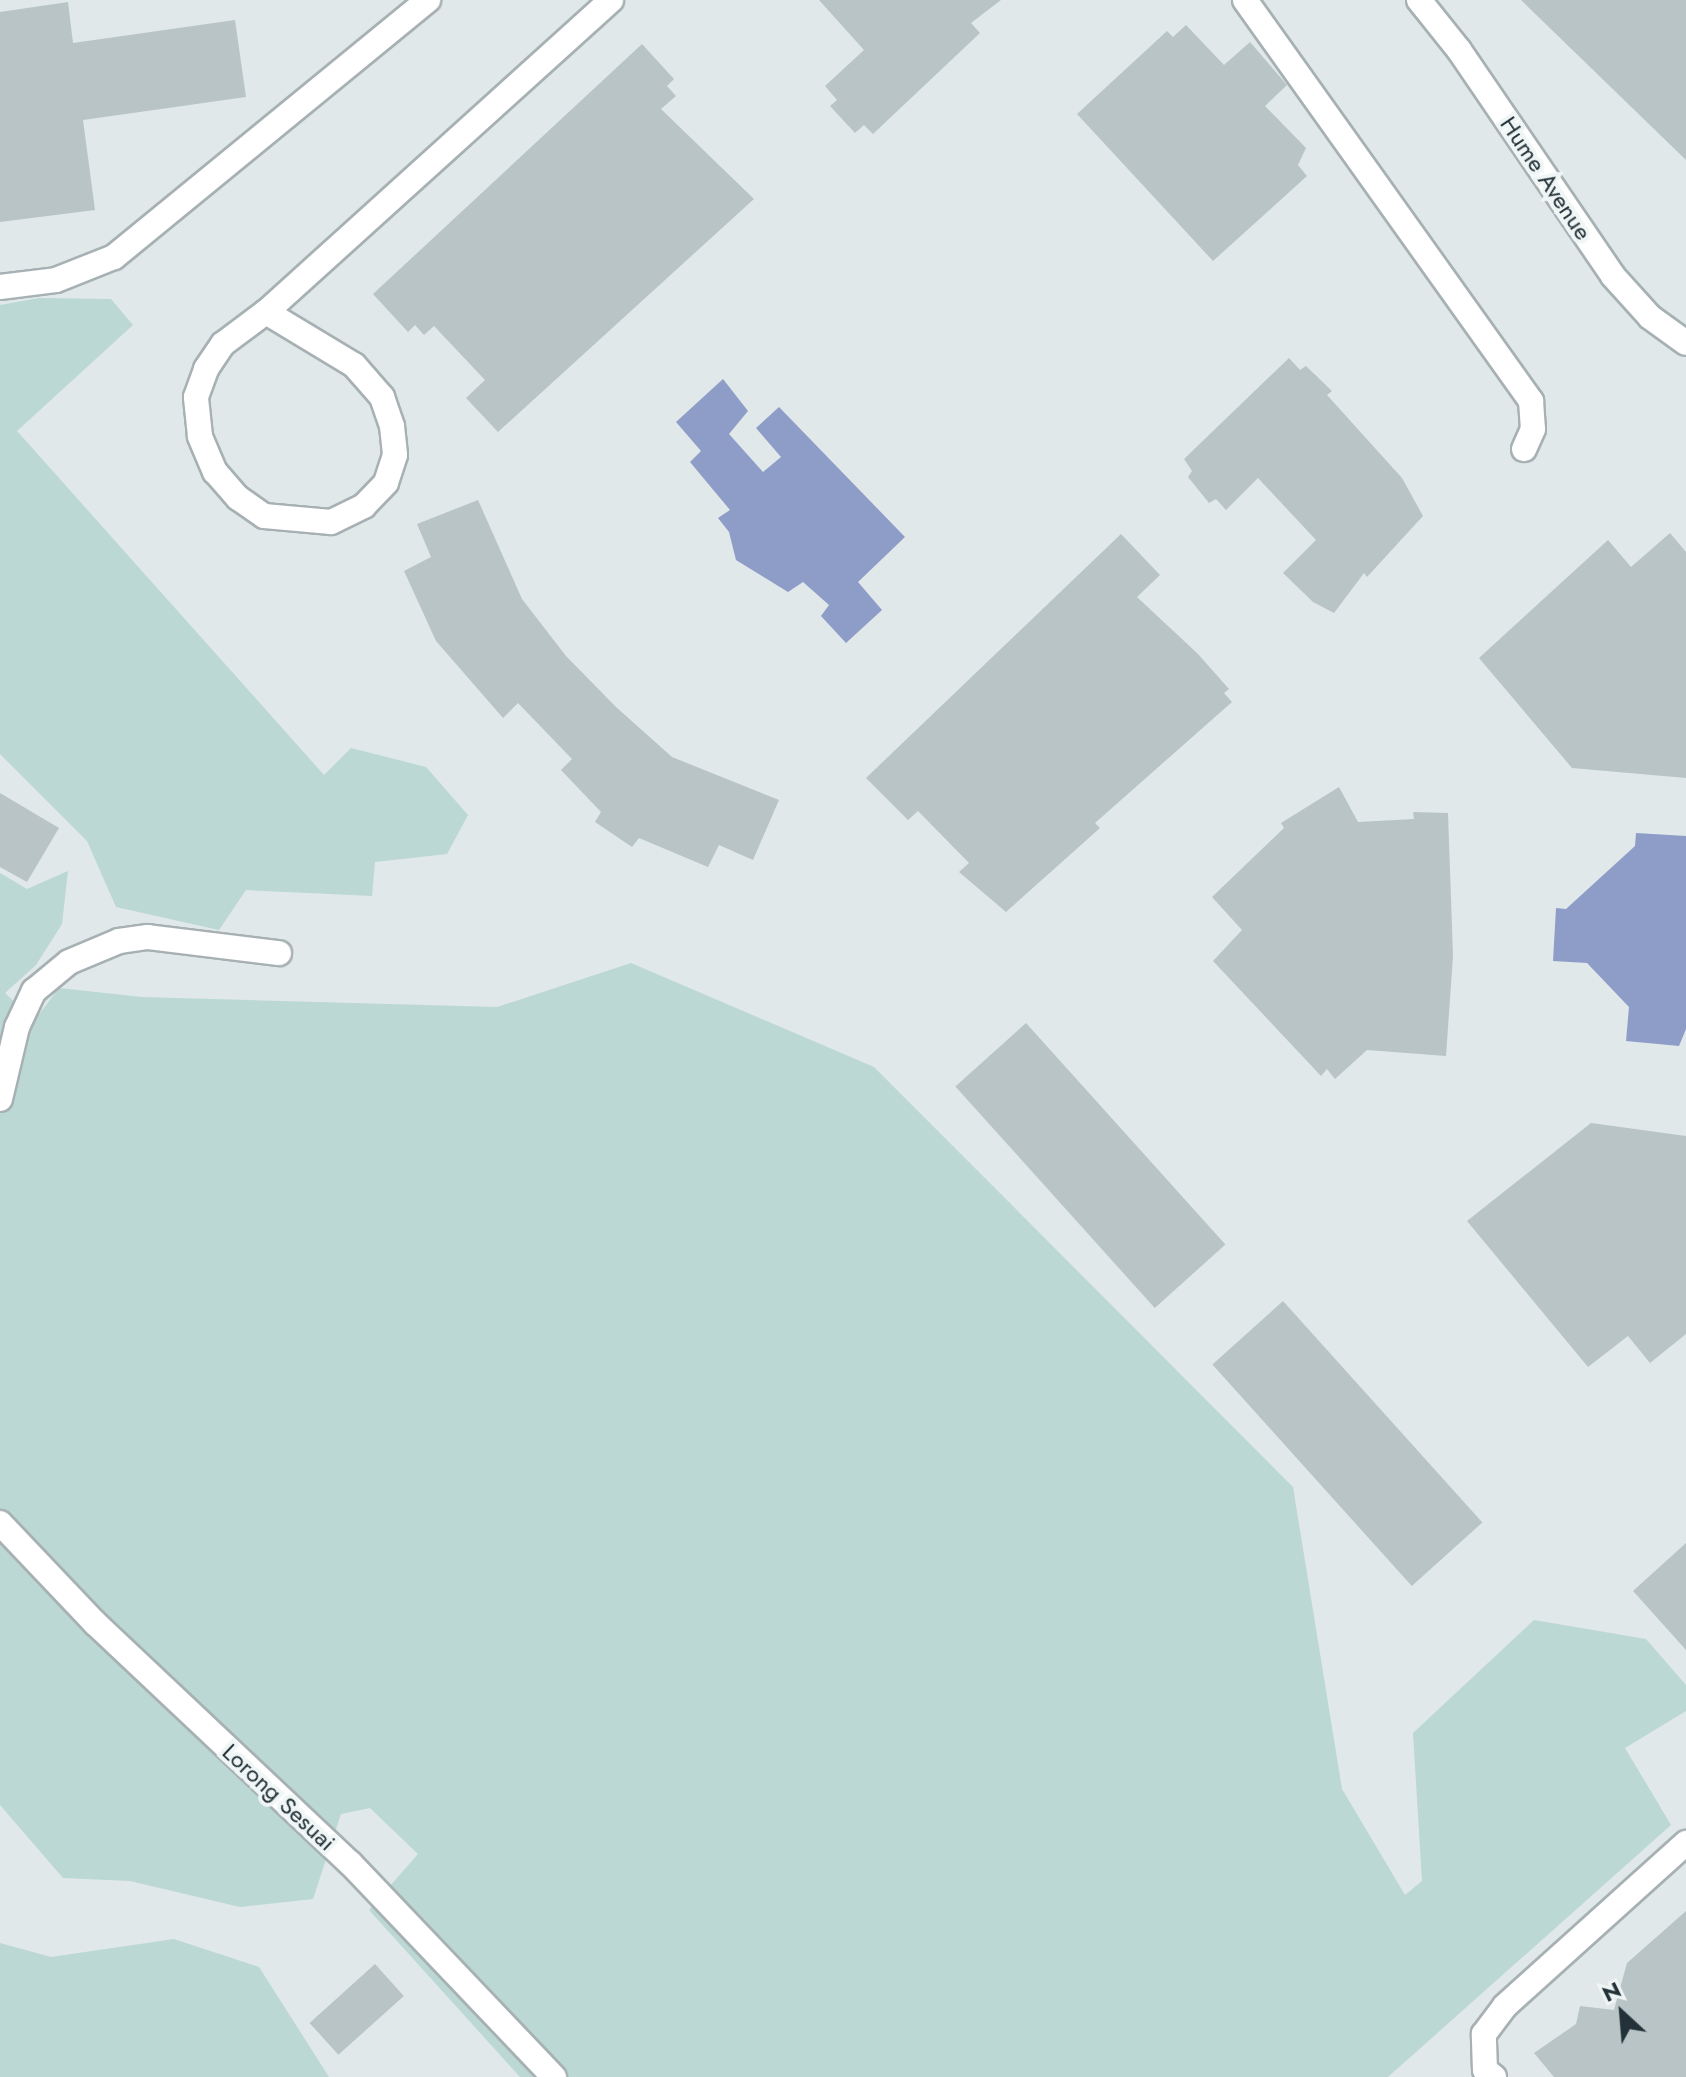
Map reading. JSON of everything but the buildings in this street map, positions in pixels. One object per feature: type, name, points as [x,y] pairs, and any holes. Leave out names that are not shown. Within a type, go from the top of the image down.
[{"type":"street","points":[[0,287],[56,280],[114,257],[428,0]]},
{"type":"street","points":[[266,312],[354,365],[382,397],[392,426],[395,455],[386,483],[364,506],[331,522],[264,516],[238,498],[215,472],[200,436],[196,397],[206,369],[223,344],[266,312],[611,0]]},
{"type":"street","points":[[1245,0],[1531,401],[1533,429],[1524,449]]},
{"type":"street","name":"Hume Avenue","points":[[1419,0],[1459,50],[1613,276],[1650,317],[1686,343]]},
{"type":"street","points":[[0,1099],[17,1027],[34,991],[69,962],[119,941],[148,937],[279,953]]},
{"type":"street","name":"Lorong Sesuai","points":[[0,1523],[95,1623],[350,1863],[554,2077]]},
{"type":"street","points":[[1494,2077],[1485,2070],[1484,2034],[1505,2006],[1686,1843]]},
{"type":"green space","points":[[39,298],[111,299],[133,325],[17,431],[324,775],[351,748],[426,767],[468,815],[447,854],[375,862],[372,896],[246,890],[219,930],[116,907],[87,841],[0,754],[0,305]]},
{"type":"green space","points":[[68,871],[62,924],[36,965],[5,993],[34,1021],[59,988],[142,997],[497,1007],[631,963],[874,1067],[1293,1487],[1342,1789],[1405,1895],[1422,1881],[1413,1733],[1534,1620],[1646,1639],[1686,1685],[1686,1711],[1625,1748],[1671,1825],[1388,2077],[520,2077],[369,1910],[418,1854],[370,1808],[341,1814],[313,1899],[240,1907],[130,1881],[63,1878],[0,1805],[0,873],[27,889]]},
{"type":"green space","points":[[174,1939],[259,1967],[329,2077],[0,2077],[0,1943],[51,1957]]},
{"type":"water","points":[[723,379],[748,411],[729,434],[763,472],[781,457],[756,428],[779,407],[905,537],[858,582],[882,610],[846,643],[821,616],[829,605],[803,582],[788,592],[736,560],[729,532],[718,518],[730,510],[690,462],[701,451],[676,422]]},
{"type":"water","points":[[1636,833],[1686,836],[1686,1029],[1679,1046],[1626,1041],[1629,1007],[1587,963],[1553,961],[1556,908],[1566,909],[1635,846]]}]
